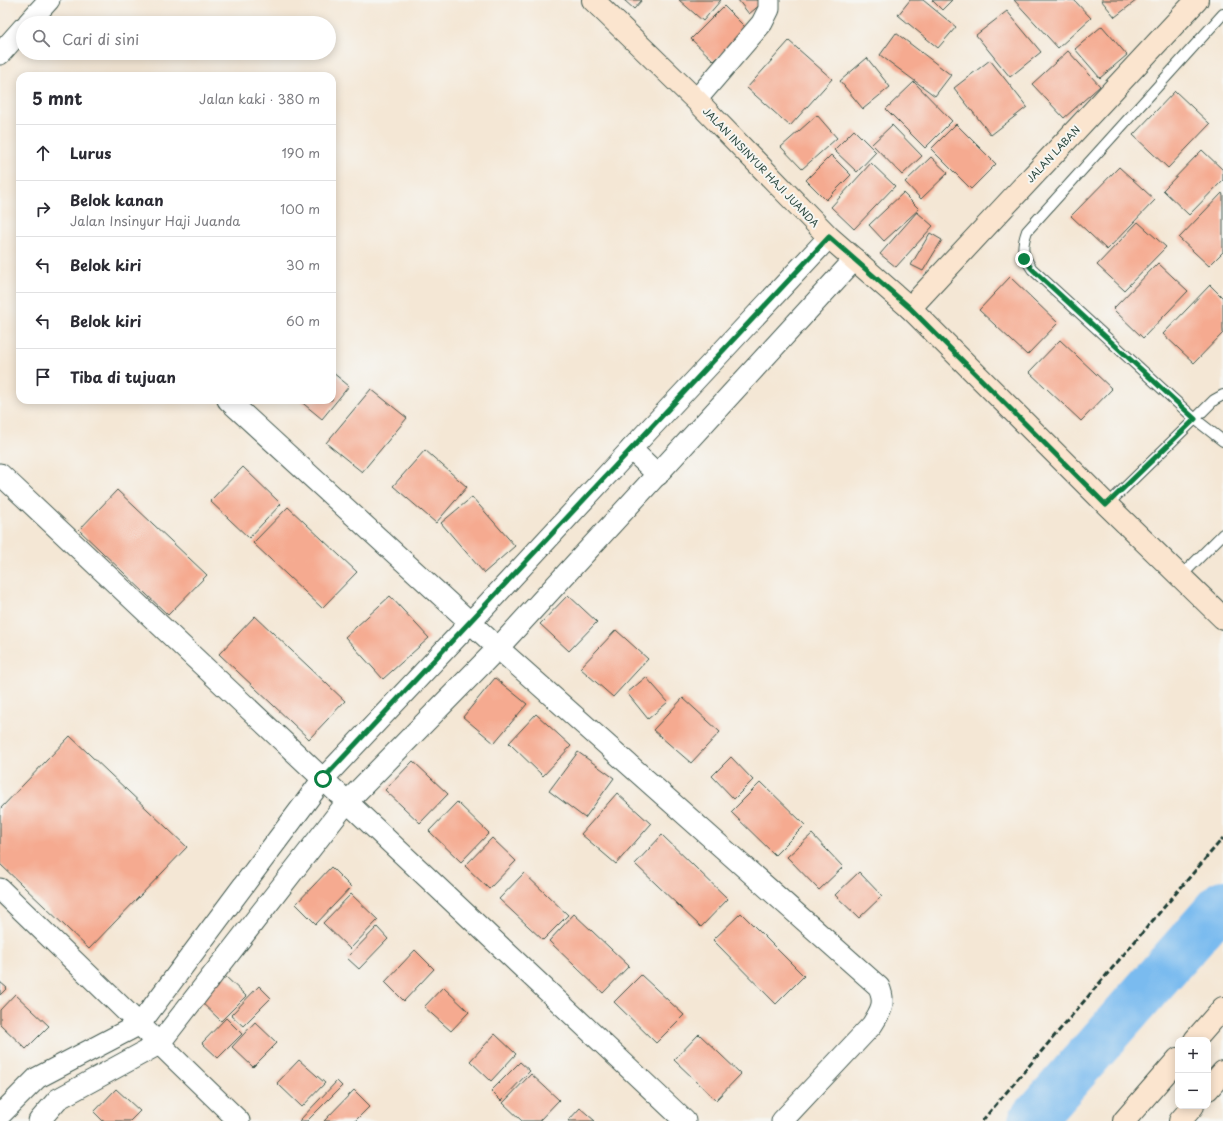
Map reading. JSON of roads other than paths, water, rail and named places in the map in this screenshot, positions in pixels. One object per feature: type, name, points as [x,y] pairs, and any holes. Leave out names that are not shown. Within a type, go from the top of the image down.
[{"type":"street","points":[[34,16],[49,0]]},
{"type":"street","name":"JALAN INSINYUR HAJI JUANDA","points":[[593,0],[696,100],[829,237],[910,308],[1106,505],[1223,618]]},
{"type":"street","points":[[696,100],[762,23],[769,9],[769,0]]},
{"type":"street","name":"JALAN LABAN","points":[[910,308],[1197,0]]},
{"type":"street","points":[[0,54],[16,36]]},
{"type":"street","points":[[0,1115],[37,1078],[140,1024],[323,779],[829,237]]},
{"type":"street","points":[[39,1121],[58,1099],[159,1044],[347,802],[498,648],[855,259]]},
{"type":"street","points":[[232,404],[470,623],[879,987],[883,1003],[879,1014],[872,1025],[782,1121]]},
{"type":"street","points":[[630,449],[658,475]]},
{"type":"street","points":[[0,474],[685,1121]]},
{"type":"street","points":[[0,889],[239,1121]]},
{"type":"street","points":[[1198,1037],[1223,1008]]},
{"type":"street","points":[[1124,1121],[1175,1062]]},
{"type":"street","points":[[1211,1086],[1223,1072]]},
{"type":"street","points":[[1180,1121],[1190,1109]]},
{"type":"lane","points":[[1223,14],[1028,231],[1024,241],[1023,251],[1024,259],[1032,269],[1195,419],[1223,441]]},
{"type":"lane","points":[[1106,505],[1214,400],[1223,395]]},
{"type":"lane","points":[[1180,577],[1223,534]]},
{"type":"waterway","points":[[1031,1121],[1223,903]]},
{"type":"railway","points":[[982,1121],[1223,838]]}]
